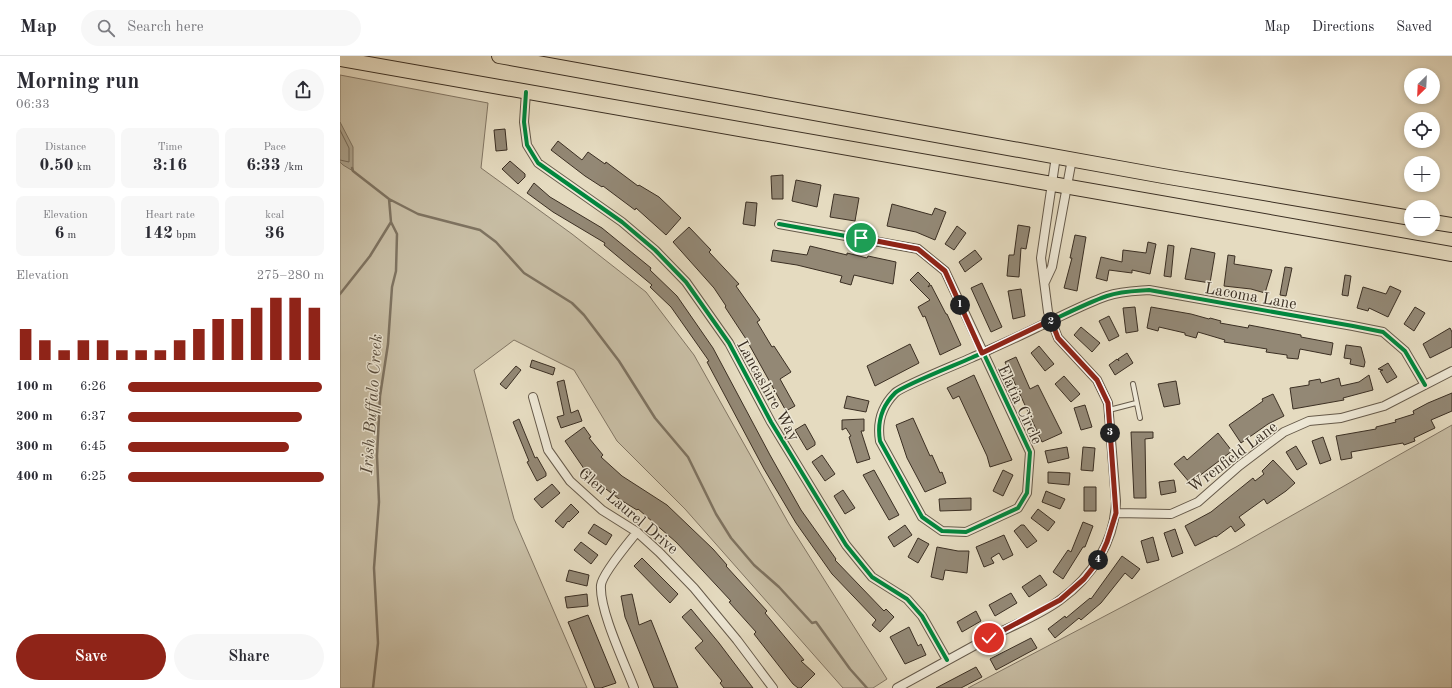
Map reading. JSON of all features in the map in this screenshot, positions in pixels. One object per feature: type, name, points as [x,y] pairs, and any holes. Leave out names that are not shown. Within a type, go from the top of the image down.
[{"type":"highway","points":[[499,56],[1404,217]]},
{"type":"highway","points":[[342,59],[1452,254]]},
{"type":"highway","points":[[1440,223],[1452,225]]},
{"type":"street","name":"Lancashire Way","points":[[526,92],[524,122],[527,145],[538,163],[622,222],[655,250],[686,282],[729,343],[771,422],[846,545],[872,577],[906,599],[922,616],[947,660]]},
{"type":"street","points":[[897,688],[1060,600],[1084,579],[1102,554],[1116,513],[1108,403],[1097,380],[1058,338],[1048,312],[1041,258],[1056,156]]},
{"type":"street","points":[[1044,282],[1052,267],[1072,159]]},
{"type":"street","points":[[779,224],[918,249],[945,271],[982,353]]},
{"type":"street","name":"Lacoma Lane","points":[[1051,320],[1107,296],[1124,292],[1149,290],[1383,332],[1405,351],[1425,385]]},
{"type":"street","name":"Elatia Circle","points":[[982,353],[1030,452],[1027,493],[1018,508],[966,532],[942,531],[922,517],[880,441],[878,432],[881,412],[896,392],[1051,320]]},
{"type":"street","name":"Wrenfield Lane","points":[[1116,513],[1171,514],[1198,502],[1239,466],[1284,432],[1309,421],[1341,418],[1377,408],[1452,371]]},
{"type":"street","name":"Glen Laurel Drive","points":[[533,398],[548,450],[570,481],[602,510],[637,532],[694,588],[737,640],[773,688]]},
{"type":"street","points":[[634,688],[605,612],[601,585],[611,566],[637,532]]},
{"type":"lane","points":[[1133,384],[1140,418]]},
{"type":"lane","points":[[1108,410],[1136,403]]},
{"type":"shaded area","points":[[340,75],[488,103],[481,168],[572,234],[646,292],[694,355],[789,524],[887,679],[873,688],[843,688],[685,509],[617,441],[574,370],[514,340],[474,370],[514,519],[587,688],[340,688]]},
{"type":"shaded area","points":[[1452,425],[1452,688],[968,688],[1236,547]]},
{"type":"water","points":[[340,122],[353,147],[353,171],[340,162]]},
{"type":"building","points":[[505,129],[507,150],[496,151],[494,130]]},
{"type":"building","points":[[558,141],[582,160],[588,152],[605,164],[606,162],[638,186],[639,185],[659,197],[681,218],[666,235],[636,208],[635,210],[603,186],[602,187],[585,176],[551,150]]},
{"type":"building","points":[[510,161],[525,174],[525,177],[518,184],[502,169]]},
{"type":"building","points":[[783,175],[783,199],[772,199],[771,176]]},
{"type":"building","points":[[796,180],[821,185],[817,207],[792,201]]},
{"type":"building","points":[[534,183],[550,197],[602,228],[651,268],[650,270],[677,296],[713,348],[801,510],[836,559],[835,560],[884,611],[886,609],[894,617],[880,632],[872,625],[876,620],[832,574],[796,523],[764,469],[707,362],[709,361],[671,307],[650,287],[652,285],[604,245],[605,243],[553,212],[527,193]]},
{"type":"building","points":[[834,194],[859,198],[855,221],[830,217]]},
{"type":"building","points":[[746,202],[757,203],[755,226],[743,224]]},
{"type":"building","points":[[892,204],[932,215],[935,208],[946,212],[935,240],[916,232],[887,226]]},
{"type":"building","points":[[1018,225],[1030,227],[1026,249],[1021,248],[1019,277],[1007,276],[1009,255],[1014,255]]},
{"type":"building","points":[[957,226],[966,233],[954,250],[945,244]]},
{"type":"building","points":[[689,227],[711,250],[709,252],[739,284],[736,286],[760,320],[757,322],[772,347],[774,346],[791,372],[780,379],[795,406],[786,411],[746,339],[714,288],[673,242]]},
{"type":"building","points":[[1075,235],[1086,237],[1077,291],[1064,288],[1072,258],[1070,258]]},
{"type":"building","points":[[1148,242],[1156,244],[1150,274],[1132,270],[1132,273],[1109,270],[1107,281],[1096,278],[1101,257],[1122,262],[1123,250],[1146,253]]},
{"type":"building","points":[[1168,245],[1174,246],[1171,277],[1164,276]]},
{"type":"building","points":[[810,246],[847,255],[847,253],[867,258],[868,256],[896,262],[893,284],[854,275],[851,285],[840,282],[842,276],[797,265],[771,261],[773,250],[807,255]]},
{"type":"building","points":[[1191,248],[1215,253],[1210,283],[1185,279]]},
{"type":"building","points":[[975,250],[982,259],[965,272],[959,262]]},
{"type":"building","points":[[1228,255],[1235,256],[1234,264],[1272,270],[1265,293],[1251,289],[1224,286]]},
{"type":"building","points":[[1285,267],[1292,268],[1286,296],[1280,295]]},
{"type":"building","points":[[918,272],[930,284],[928,287],[931,285],[947,314],[961,345],[940,355],[925,316],[923,317],[918,307],[930,300],[910,280]]},
{"type":"building","points":[[1345,275],[1351,276],[1348,296],[1342,295]]},
{"type":"building","points":[[982,283],[1002,327],[991,332],[971,288]]},
{"type":"building","points":[[1390,286],[1401,291],[1388,317],[1369,308],[1368,311],[1357,308],[1363,287],[1386,294]]},
{"type":"building","points":[[1021,289],[1025,316],[1013,319],[1008,291]]},
{"type":"building","points":[[1135,307],[1138,331],[1126,333],[1123,308]]},
{"type":"building","points":[[1151,307],[1210,318],[1221,321],[1220,323],[1248,328],[1249,325],[1333,343],[1331,355],[1300,349],[1298,359],[1287,358],[1287,355],[1266,352],[1267,349],[1224,342],[1225,340],[1198,332],[1196,338],[1185,335],[1185,333],[1159,327],[1158,331],[1147,328]]},
{"type":"building","points":[[1415,307],[1425,313],[1414,331],[1404,324]]},
{"type":"building","points":[[1109,316],[1119,336],[1109,341],[1099,321]]},
{"type":"building","points":[[1081,327],[1100,343],[1092,352],[1074,335]]},
{"type":"building","points":[[1450,328],[1452,332],[1452,347],[1430,358],[1423,344]]},
{"type":"building","points":[[910,344],[919,363],[875,386],[867,366]]},
{"type":"building","points":[[1346,345],[1361,347],[1365,362],[1364,367],[1350,364],[1351,359],[1344,358]]},
{"type":"building","points":[[1039,346],[1054,364],[1045,371],[1031,353]]},
{"type":"building","points":[[1127,353],[1133,363],[1115,375],[1109,365],[1117,359],[1119,361],[1118,359]]},
{"type":"building","points":[[1016,357],[1030,389],[1038,385],[1062,433],[1042,442],[1005,362]]},
{"type":"building","points":[[532,360],[555,368],[553,375],[530,367]]},
{"type":"building","points":[[1388,363],[1397,377],[1387,383],[1380,371],[1383,370],[1378,369]]},
{"type":"building","points":[[516,366],[521,370],[506,389],[500,384]]},
{"type":"building","points":[[974,375],[1012,460],[990,467],[987,456],[959,396],[953,399],[947,388]]},
{"type":"building","points":[[1369,375],[1373,390],[1343,398],[1344,400],[1293,409],[1290,388],[1309,385],[1309,381],[1320,379],[1321,383],[1339,378],[1341,386],[1359,382]]},
{"type":"building","points":[[1064,376],[1080,394],[1071,402],[1055,384]]},
{"type":"building","points":[[564,380],[571,413],[578,410],[582,421],[561,428],[557,417],[564,415],[557,382]]},
{"type":"building","points":[[1176,381],[1180,404],[1164,407],[1158,384]]},
{"type":"building","points":[[1452,393],[1452,411],[1431,420],[1435,428],[1414,438],[1415,441],[1404,445],[1403,443],[1351,452],[1352,458],[1341,460],[1336,436],[1376,429],[1376,427],[1396,422],[1395,420],[1414,414],[1413,411]]},
{"type":"building","points":[[1273,394],[1284,416],[1268,424],[1241,443],[1229,425],[1263,401],[1262,399]]},
{"type":"building","points":[[847,396],[869,401],[866,412],[844,408]]},
{"type":"building","points":[[1085,405],[1092,427],[1081,430],[1074,408]]},
{"type":"building","points":[[913,418],[930,456],[932,455],[940,473],[942,472],[946,483],[925,492],[907,458],[896,425]]},
{"type":"building","points":[[519,419],[535,458],[537,457],[546,473],[546,476],[537,481],[527,462],[529,461],[513,422]]},
{"type":"building","points":[[864,419],[864,431],[861,431],[870,459],[857,463],[849,437],[851,436],[846,428],[842,430],[842,420]]},
{"type":"building","points":[[805,424],[815,442],[815,445],[807,450],[795,430]]},
{"type":"building","points":[[584,427],[591,437],[589,438],[603,455],[601,457],[622,476],[667,505],[713,549],[727,565],[726,566],[767,611],[765,613],[804,660],[801,661],[815,674],[801,688],[798,688],[793,684],[754,634],[756,632],[729,602],[731,601],[676,542],[638,509],[637,510],[619,499],[589,476],[565,441]]},
{"type":"building","points":[[1131,432],[1153,432],[1153,438],[1145,439],[1146,498],[1134,498]]},
{"type":"building","points":[[1218,433],[1232,451],[1190,483],[1174,464],[1184,456],[1187,460]]},
{"type":"building","points":[[1323,437],[1331,460],[1320,464],[1312,441]]},
{"type":"building","points":[[1296,446],[1307,464],[1297,470],[1286,452]]},
{"type":"building","points":[[1067,447],[1069,458],[1048,463],[1045,451]]},
{"type":"building","points":[[1083,447],[1095,448],[1093,471],[1081,470]]},
{"type":"building","points":[[822,455],[835,474],[825,481],[812,462]]},
{"type":"building","points":[[1273,460],[1295,483],[1267,504],[1264,499],[1239,517],[1245,525],[1235,532],[1231,526],[1216,537],[1215,536],[1195,546],[1185,526],[1211,512],[1253,478],[1255,481],[1264,474],[1262,471]]},
{"type":"building","points":[[874,470],[899,515],[889,520],[863,475]]},
{"type":"building","points":[[1003,470],[1013,475],[1003,496],[993,491]]},
{"type":"building","points":[[1048,472],[1070,473],[1069,485],[1048,483]]},
{"type":"building","points":[[1174,480],[1176,492],[1161,495],[1159,482]]},
{"type":"building","points":[[552,484],[560,493],[542,508],[534,499]]},
{"type":"building","points":[[1084,487],[1096,487],[1096,511],[1084,511]]},
{"type":"building","points":[[843,490],[855,508],[845,514],[834,496]]},
{"type":"building","points":[[1046,491],[1065,499],[1060,509],[1042,502]]},
{"type":"building","points":[[971,498],[971,510],[940,511],[939,499]]},
{"type":"building","points":[[571,504],[579,512],[569,522],[568,521],[563,528],[555,521]]},
{"type":"building","points":[[1038,509],[1055,522],[1048,531],[1031,518]]},
{"type":"building","points":[[1083,522],[1093,526],[1085,547],[1083,547],[1063,579],[1053,572],[1068,550],[1071,552]]},
{"type":"building","points":[[594,524],[612,535],[606,545],[588,533]]},
{"type":"building","points":[[905,525],[912,535],[894,547],[888,537]]},
{"type":"building","points":[[1021,525],[1024,525],[1037,541],[1027,548],[1014,531]]},
{"type":"building","points":[[1175,529],[1183,553],[1172,557],[1164,533]]},
{"type":"building","points":[[1004,535],[1013,555],[1003,560],[999,553],[991,558],[994,563],[984,567],[976,547]]},
{"type":"building","points":[[1153,537],[1159,560],[1147,563],[1141,541]]},
{"type":"building","points":[[918,538],[929,544],[918,563],[908,557]]},
{"type":"building","points":[[581,542],[598,555],[591,564],[574,550]]},
{"type":"building","points":[[937,547],[958,551],[969,551],[967,573],[945,570],[943,580],[931,577]]},
{"type":"building","points":[[1122,556],[1140,569],[1132,579],[1125,573],[1101,603],[1081,620],[1079,618],[1055,638],[1048,629],[1065,616],[1066,618],[1090,598],[1091,599]]},
{"type":"building","points":[[642,558],[678,594],[670,603],[634,566]]},
{"type":"building","points":[[569,570],[589,575],[587,586],[566,581]]},
{"type":"building","points":[[1040,575],[1047,585],[1029,597],[1022,587]]},
{"type":"building","points":[[1011,593],[1017,603],[995,616],[989,605]]},
{"type":"building","points":[[587,594],[588,606],[567,608],[565,597]]},
{"type":"building","points":[[632,594],[639,625],[651,620],[678,688],[654,688],[625,617],[621,596]]},
{"type":"building","points":[[691,609],[753,688],[724,688],[720,683],[722,681],[695,648],[703,641],[682,617]]},
{"type":"building","points":[[976,611],[981,621],[962,632],[957,622]]},
{"type":"building","points":[[588,615],[616,683],[601,688],[595,688],[568,622]]},
{"type":"building","points":[[909,627],[918,646],[921,644],[926,655],[905,664],[890,637]]},
{"type":"building","points":[[1031,638],[1037,648],[996,670],[990,659]]},
{"type":"building","points":[[976,667],[982,677],[961,688],[936,688]]},
{"type":"waterway","name":"Irish Buffalo Creek","points":[[352,168],[353,171],[389,199],[391,222],[397,234],[396,271],[392,287],[388,344],[380,396],[377,456],[379,502],[374,568],[378,643],[373,688]]},
{"type":"waterway","points":[[389,199],[418,214],[480,230],[496,242],[524,273],[572,303],[584,315],[619,361],[655,418],[688,457],[716,514],[731,538],[754,565],[779,587],[812,623],[816,622],[850,669],[867,688]]},
{"type":"waterway","points":[[340,294],[370,256],[391,222]]},
{"type":"cycle path","points":[[526,92],[524,122],[527,145],[538,163],[622,222],[655,250],[686,282],[729,343],[771,422],[846,545],[872,577],[907,599],[922,616],[947,660]]},
{"type":"cycle path","points":[[779,224],[918,249],[945,271],[1030,452],[1027,493],[1018,508],[966,532],[942,531],[922,517],[880,441],[880,421],[890,398],[908,385],[971,358],[979,354],[988,350],[996,347],[1098,299],[1112,294],[1149,290],[1383,332],[1405,351],[1425,385]]},
{"type":"route","points":[[861,238],[918,249],[945,271],[982,353],[1038,328],[1051,320],[1058,338],[1097,380],[1108,403],[1116,513],[1107,542],[1099,560],[1084,579],[1060,600],[989,638]]}]
